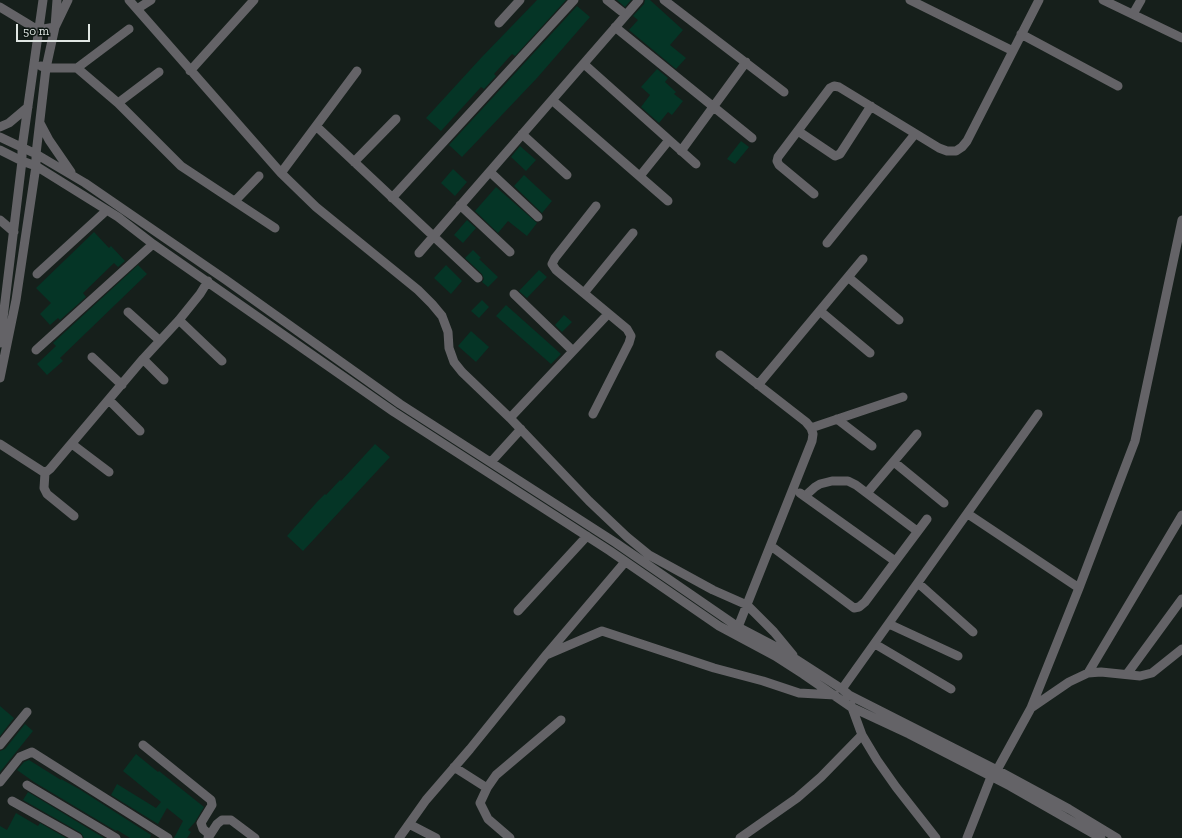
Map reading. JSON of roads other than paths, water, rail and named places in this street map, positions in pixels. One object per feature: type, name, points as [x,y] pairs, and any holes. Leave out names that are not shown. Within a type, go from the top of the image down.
[{"type":"street","points":[[0,342],[14,232],[22,161],[22,148],[43,0]]},
{"type":"street","points":[[0,378],[16,300],[36,166],[36,154],[46,68],[55,27],[57,0]]},
{"type":"street","points":[[55,27],[68,0]]},
{"type":"street","points":[[129,0],[281,174],[316,207],[418,290],[432,304],[442,316],[448,332],[449,348],[454,362],[462,372],[521,429],[589,501],[627,537],[649,555],[713,590],[747,604],[774,632],[799,662]]},
{"type":"street","points":[[137,9],[151,0]]},
{"type":"street","points":[[190,71],[254,0]]},
{"type":"street","points":[[499,23],[520,0]]},
{"type":"street","points":[[392,198],[574,0]]},
{"type":"street","points":[[607,0],[626,15]]},
{"type":"street","points":[[419,253],[639,0]]},
{"type":"street","points":[[664,0],[784,92]]},
{"type":"street","points":[[910,0],[1013,51]]},
{"type":"street","points":[[814,194],[778,165],[777,161],[778,157],[830,88],[834,86],[839,87],[915,134],[947,151],[956,151],[967,141],[1039,0]]},
{"type":"street","points":[[1104,0],[1182,38]]},
{"type":"street","points":[[1133,14],[1141,0]]},
{"type":"street","points":[[0,7],[38,30],[55,27]]},
{"type":"street","points":[[616,27],[752,138]]},
{"type":"street","points":[[34,64],[46,68],[77,68],[129,29]]},
{"type":"street","points":[[1022,34],[1118,86]]},
{"type":"street","points":[[682,151],[746,62]]},
{"type":"street","points":[[584,64],[696,164]]},
{"type":"street","points":[[77,68],[118,104],[181,166],[275,228]]},
{"type":"street","points":[[281,174],[357,71]]},
{"type":"street","points":[[118,104],[159,72]]},
{"type":"street","points":[[552,100],[668,200]]},
{"type":"street","points":[[798,131],[835,156],[840,154],[872,106]]},
{"type":"street","points":[[0,127],[9,124],[28,107]]},
{"type":"street","points":[[354,162],[396,119]]},
{"type":"street","points":[[40,123],[49,140],[74,176]]},
{"type":"street","points":[[316,126],[478,278]]},
{"type":"street","points":[[522,134],[567,175]]},
{"type":"street","points":[[827,243],[915,134]]},
{"type":"street","points":[[0,137],[36,154],[74,176],[226,280],[400,404],[616,543],[738,627],[780,649],[846,692],[994,773],[1100,838]]},
{"type":"street","points":[[640,176],[669,140]]},
{"type":"street","points":[[0,150],[36,166],[118,217],[153,244],[394,412],[587,536],[719,626],[775,656],[851,707],[1069,809],[1117,838]]},
{"type":"street","points":[[490,172],[538,217]]},
{"type":"street","points":[[235,202],[259,176]]},
{"type":"street","points":[[34,180],[54,177]]},
{"type":"street","points":[[460,205],[510,252]]},
{"type":"street","points":[[593,414],[629,343],[631,336],[627,329],[556,270],[552,264],[555,258],[596,206]]},
{"type":"street","points":[[37,274],[107,210]]},
{"type":"street","points":[[0,220],[14,232]]},
{"type":"street","points":[[967,838],[994,773],[1031,708],[1135,441],[1182,220]]},
{"type":"street","points":[[584,293],[633,233]]},
{"type":"street","points":[[36,350],[153,244]]},
{"type":"street","points":[[758,385],[863,259]]},
{"type":"street","points":[[848,277],[899,320]]},
{"type":"street","points":[[44,473],[50,469],[72,444],[159,340],[180,320],[208,281]]},
{"type":"street","points":[[514,294],[573,351]]},
{"type":"street","points":[[820,311],[870,353]]},
{"type":"street","points":[[128,312],[159,340]]},
{"type":"street","points":[[510,418],[608,314]]},
{"type":"street","points":[[180,320],[222,360]]},
{"type":"street","points":[[720,355],[806,422],[811,428],[813,434],[812,441],[794,488],[738,627]]},
{"type":"street","points":[[92,356],[122,385]]},
{"type":"street","points":[[143,359],[164,380]]},
{"type":"street","points":[[811,428],[903,397]]},
{"type":"street","points":[[109,400],[140,431]]},
{"type":"street","points":[[936,838],[896,787],[862,735],[846,692],[875,644],[1038,414]]},
{"type":"street","points":[[838,419],[872,446]]},
{"type":"street","points":[[491,462],[521,429]]},
{"type":"street","points":[[867,493],[917,434]]},
{"type":"street","points":[[0,444],[44,473]]},
{"type":"street","points":[[72,444],[109,472]]},
{"type":"street","points":[[894,462],[944,503]]},
{"type":"street","points":[[44,473],[44,488],[47,494],[74,516]]},
{"type":"street","points":[[805,496],[820,484],[832,481],[848,481],[856,485],[917,531]]},
{"type":"street","points":[[794,488],[895,561]]},
{"type":"street","points":[[968,514],[1079,588]]},
{"type":"street","points":[[1088,673],[1182,515]]},
{"type":"street","points":[[770,546],[854,608],[859,608],[927,519]]},
{"type":"street","points":[[518,611],[587,536]]},
{"type":"street","points":[[399,838],[426,800],[625,562]]},
{"type":"street","points":[[918,583],[973,632]]},
{"type":"street","points":[[1127,674],[1182,599]]},
{"type":"street","points":[[889,624],[958,656]]},
{"type":"street","points":[[546,655],[602,631],[714,668],[763,681],[799,693],[835,695]]},
{"type":"street","points":[[875,644],[951,689]]},
{"type":"street","points":[[1031,708],[1058,689],[1088,673],[1127,674],[1140,676],[1152,673],[1182,649]]},
{"type":"street","points":[[0,745],[27,712]]},
{"type":"street","points":[[510,838],[488,819],[480,803],[487,788],[496,775],[561,720]]},
{"type":"street","points":[[740,838],[821,777],[862,735]]},
{"type":"street","points":[[143,745],[211,800],[212,805],[201,823],[209,837],[222,820],[231,820],[255,838]]},
{"type":"street","points":[[0,782],[20,757],[32,752],[168,838]]},
{"type":"street","points":[[454,767],[487,788]]},
{"type":"street","points":[[28,785],[116,838]]},
{"type":"street","points":[[12,801],[78,838]]},
{"type":"street","points":[[409,824],[436,838]]}]
